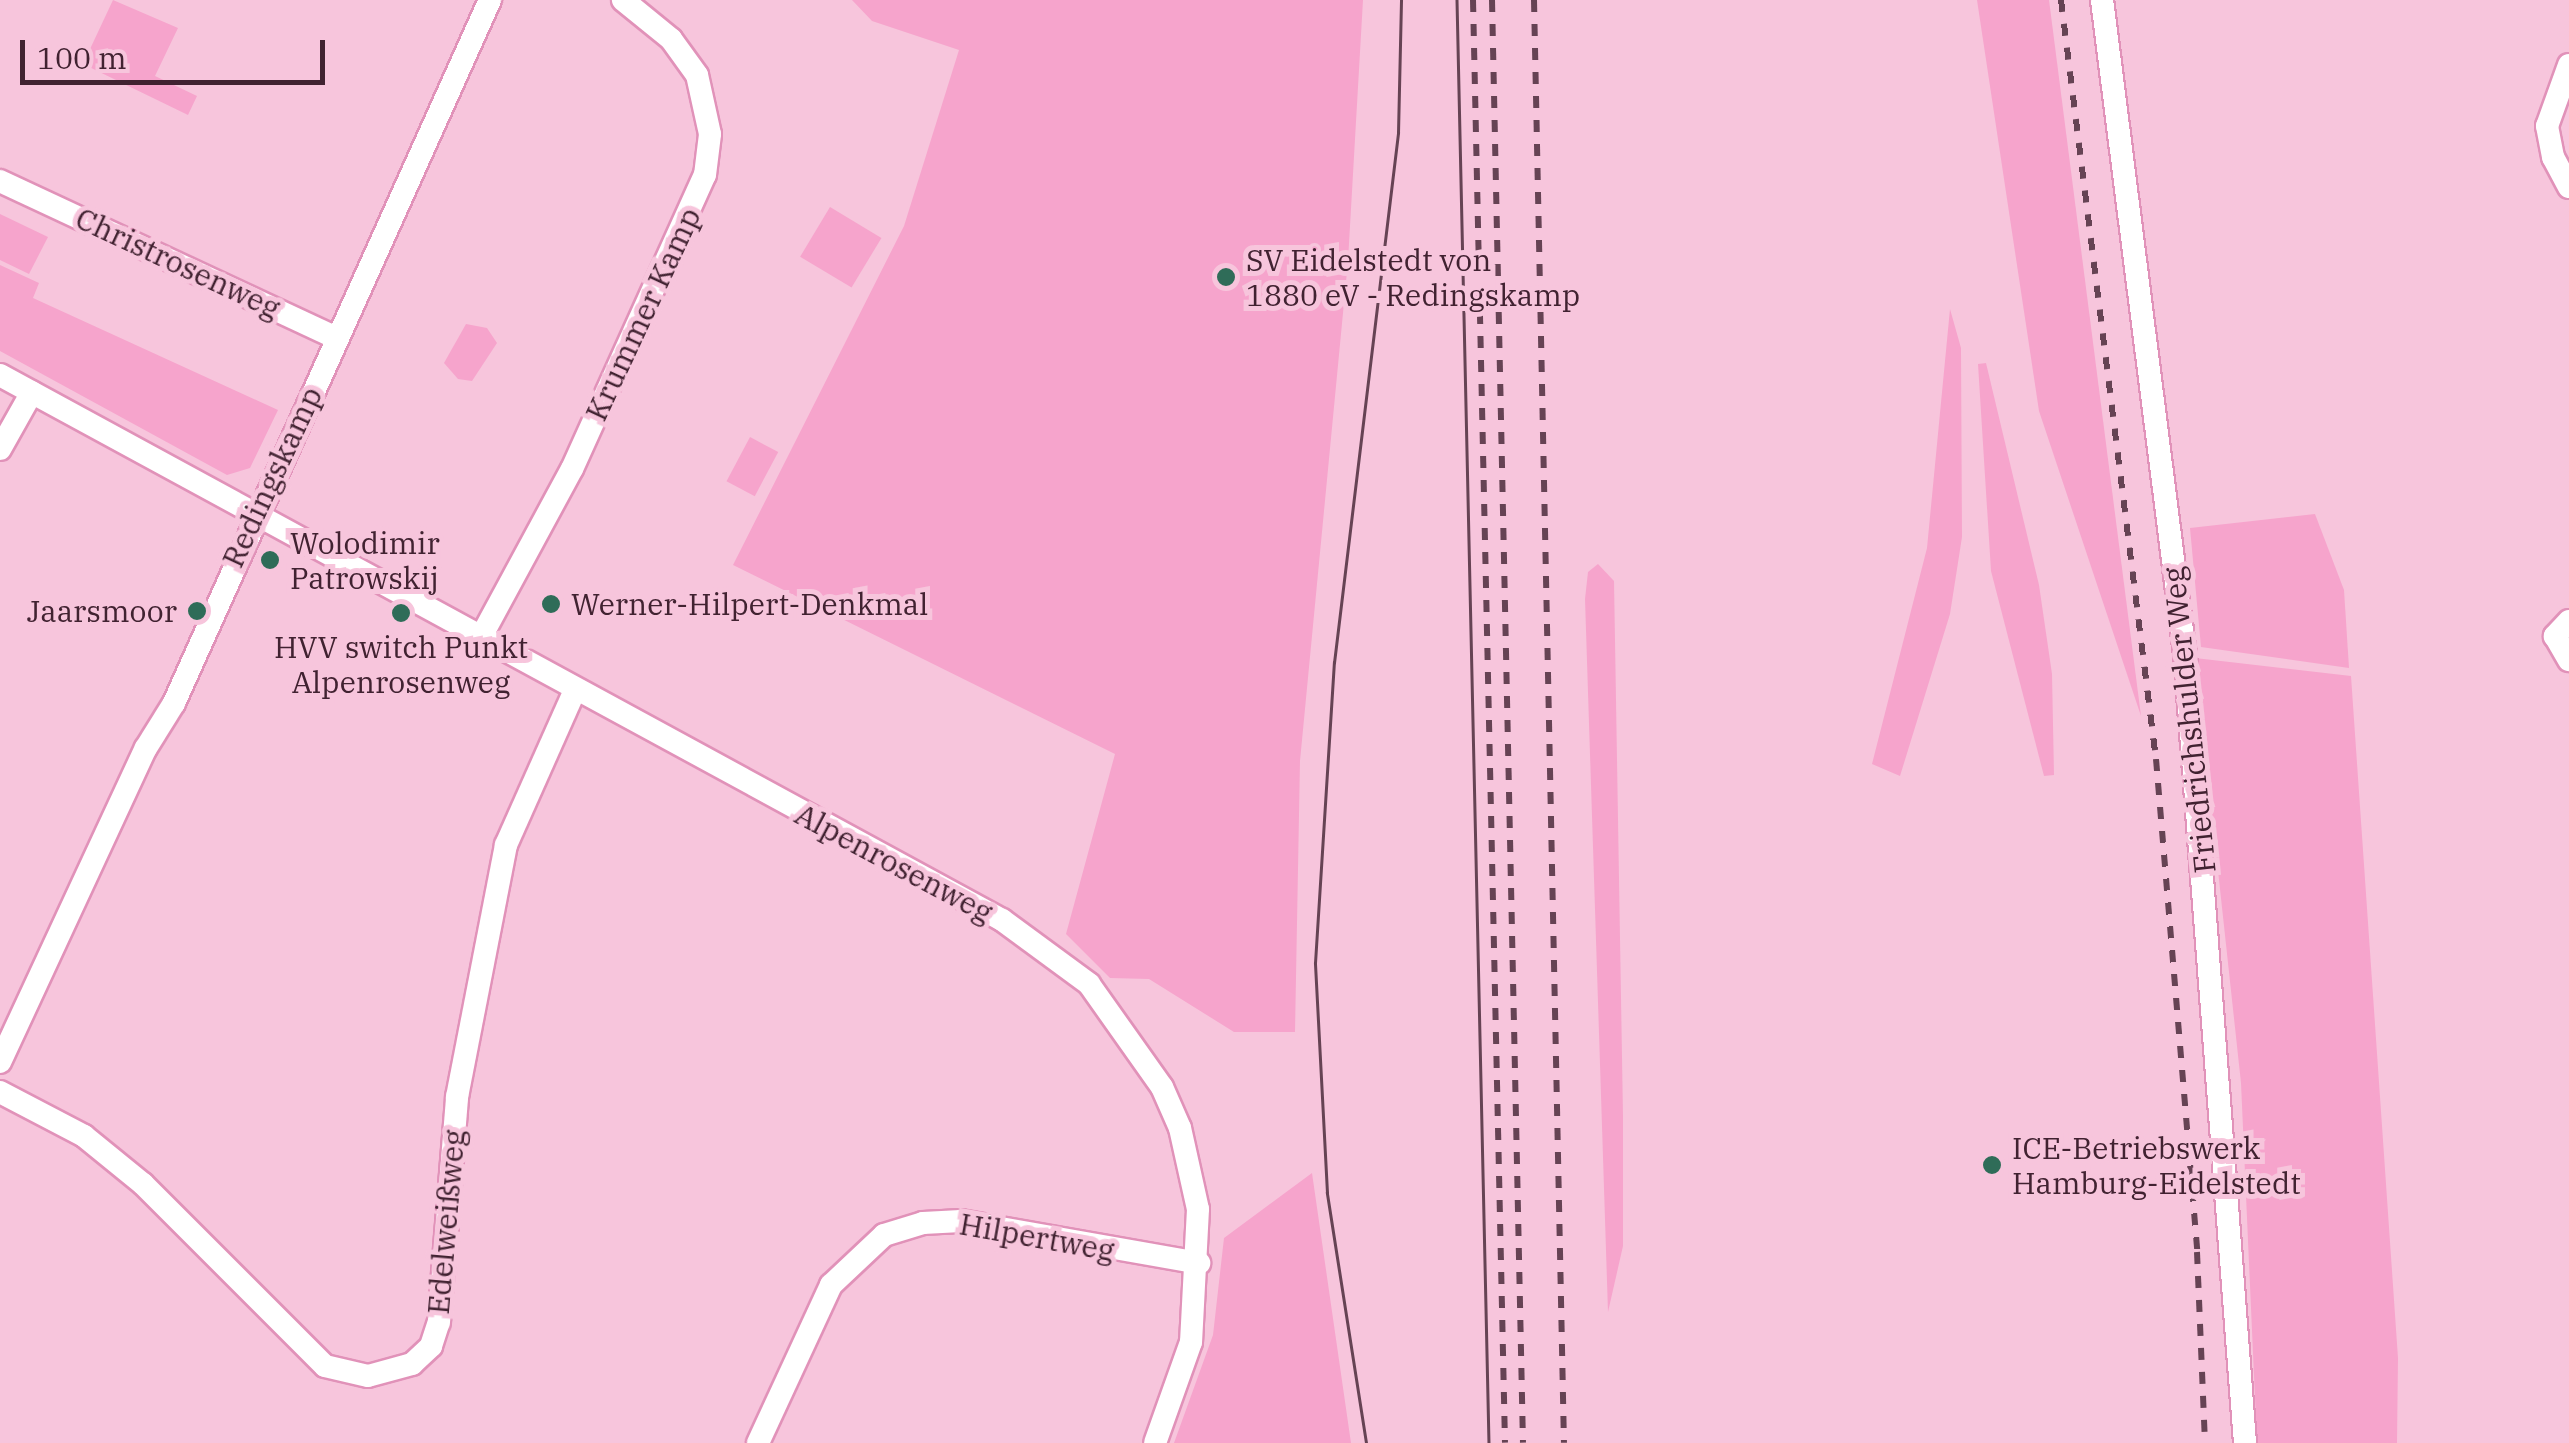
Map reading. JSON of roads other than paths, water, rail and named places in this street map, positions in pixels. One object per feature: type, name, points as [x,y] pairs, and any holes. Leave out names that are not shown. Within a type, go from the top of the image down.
[{"type":"street","name":"Redingskamp","points":[[0,1062],[146,748],[171,710],[336,338],[402,207],[490,0]]},
{"type":"street","name":"Krummer Kamp","points":[[482,637],[572,470],[705,175],[710,134],[697,75],[662,30],[624,0]]},
{"type":"street","name":"Friedrichshulder Weg","points":[[2102,0],[2185,654],[2245,1443]]},
{"type":"street","points":[[2569,65],[2547,126],[2552,157],[2569,186]]},
{"type":"street","name":"Christrosenweg","points":[[6,187],[336,338]]},
{"type":"street","points":[[0,375],[257,514]]},
{"type":"street","points":[[0,449],[32,392]]},
{"type":"street","name":"Alpenrosenweg","points":[[257,514],[1002,920],[1090,984],[1141,1050],[1180,1128],[1198,1209],[1199,1263],[1192,1342],[1156,1443]]},
{"type":"street","points":[[2569,621],[2555,636],[2569,660]]},
{"type":"street","name":"Edelweißweg","points":[[0,1092],[60,1121],[116,1162],[212,1246],[326,1366],[368,1376],[412,1364],[431,1346],[439,1322],[457,1098],[506,844],[575,690]]},
{"type":"street","name":"Hilpertweg","points":[[758,1443],[830,1285],[884,1236],[922,1223],[962,1221],[1199,1263]]},
{"type":"tram line","points":[[1366,1443],[1327,1193],[1315,963],[1334,663],[1398,133],[1401,0]]},
{"type":"tram line","points":[[1457,0],[1489,1443]]},
{"type":"railway","points":[[1473,0],[1505,1443]]},
{"type":"railway","points":[[1492,0],[1523,1443]]},
{"type":"railway","points":[[1534,0],[1564,1443]]},
{"type":"railway","points":[[2061,0],[2156,759],[2197,1252],[2205,1443]]},
{"type":"place","name":"SV Eidelstedt von 1880 eV - Redingskamp","points":[[1226,277]]},
{"type":"place","name":"Wolodimir Patrowskij","points":[[270,560]]},
{"type":"place","name":"Werner-Hilpert-Denkmal","points":[[551,604]]},
{"type":"place","name":"Jaarsmoor","points":[[197,611]]},
{"type":"place","name":"HVV switch Punkt Alpenrosenweg","points":[[401,613]]},
{"type":"place","name":"ICE-Betriebswerk Hamburg-Eidelstedt","points":[[1992,1165]]}]
